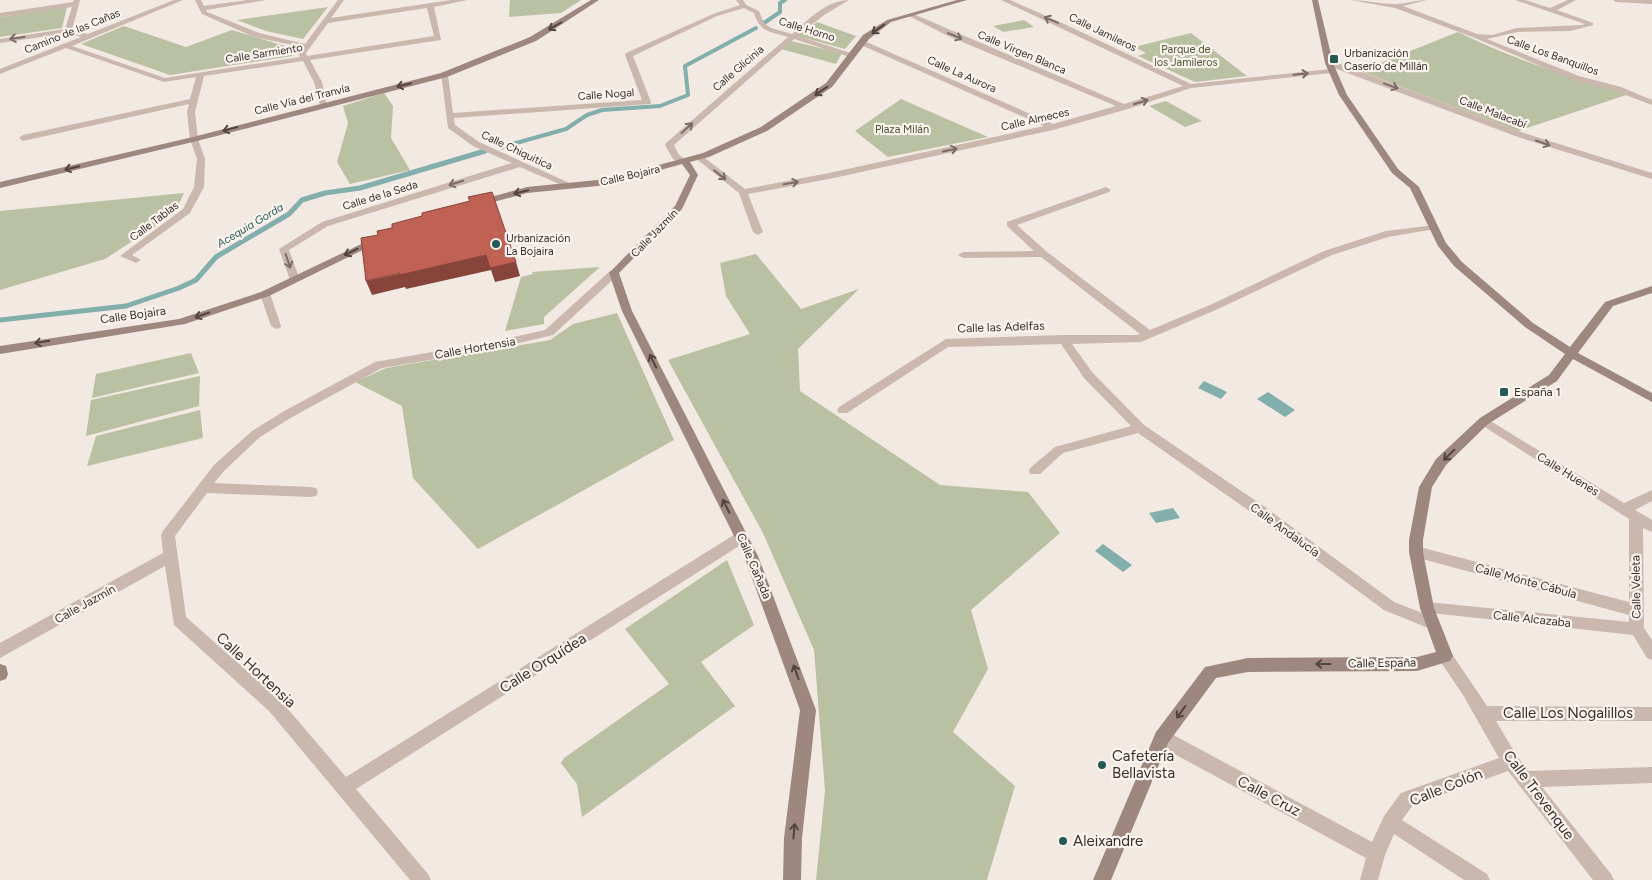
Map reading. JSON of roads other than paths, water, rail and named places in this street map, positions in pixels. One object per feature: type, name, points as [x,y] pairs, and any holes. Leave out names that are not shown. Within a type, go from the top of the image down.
[{"type":"street","name":"Camino de las Cañas","points":[[0,72],[180,0]]},
{"type":"street","points":[[198,0],[204,13],[257,35],[306,46]]},
{"type":"street","points":[[202,8],[263,0]]},
{"type":"street","points":[[324,105],[318,82],[302,54],[341,0]]},
{"type":"street","points":[[394,0],[395,11]]},
{"type":"street","points":[[326,21],[464,0]]},
{"type":"street","name":"Calle Vía del Tranvía","points":[[0,185],[194,139],[444,75],[533,39],[596,0]]},
{"type":"street","name":"Calle Glicinia","points":[[685,162],[676,157],[669,145],[736,83],[793,36],[827,9],[846,0]]},
{"type":"street","name":"Calle Bojaira","points":[[469,207],[527,190],[607,182],[698,158],[764,129],[829,85],[866,37],[889,21],[964,0]]},
{"type":"street","name":"Calle Jamileros","points":[[1004,0],[1058,23],[1190,86]]},
{"type":"street","points":[[1314,0],[1330,67],[1343,95],[1395,171],[1414,187],[1432,227],[1442,244],[1458,264],[1529,324],[1572,354],[1652,398]]},
{"type":"street","points":[[1353,0],[1396,6],[1424,0]]},
{"type":"street","points":[[1476,36],[1492,37],[1517,30],[1570,29],[1590,24],[1518,0]]},
{"type":"street","points":[[1550,11],[1574,0]]},
{"type":"street","points":[[1616,0],[1652,2]]},
{"type":"street","points":[[0,15],[77,2],[68,31]]},
{"type":"street","name":"Calle Horno","points":[[741,3],[757,12],[760,24],[769,29],[853,55]]},
{"type":"street","name":"Calle Nogal","points":[[450,116],[647,102],[629,55],[741,3]]},
{"type":"street","name":"Calle Sarmiento","points":[[66,46],[164,80],[438,38],[430,6]]},
{"type":"street","name":"Calle Los Banquillos","points":[[1396,6],[1476,36],[1485,42],[1576,78],[1618,89],[1652,102]]},
{"type":"street","name":"Calle Virgen Blanca","points":[[911,15],[951,34],[1125,107]]},
{"type":"street","points":[[0,41],[68,31],[88,37]]},
{"type":"street","name":"Calle La Aurora","points":[[862,42],[1053,127]]},
{"type":"street","name":"Calle Almeces","points":[[743,192],[829,176],[1053,127],[1190,86],[1330,67]]},
{"type":"street","name":"Calle Malacabí","points":[[1330,67],[1521,135],[1652,176]]},
{"type":"street","name":"Calle Tablas","points":[[136,260],[125,256],[188,211],[199,186],[200,159],[194,139],[191,112],[201,74]]},
{"type":"street","name":"Calle Chiquitica","points":[[444,75],[451,126],[476,144],[569,186]]},
{"type":"street","points":[[23,138],[193,101]]},
{"type":"street","points":[[698,158],[743,192],[758,232]]},
{"type":"street","name":"Calle Jazmín","points":[[614,273],[679,207],[694,175],[685,162]]},
{"type":"street","name":"Calle de la Seda","points":[[295,280],[284,249],[325,224],[519,164]]},
{"type":"street","points":[[1106,190],[1010,224],[1043,254],[1148,334]]},
{"type":"street","name":"Calle las Adelfas","points":[[843,410],[946,342],[1137,339],[1214,308],[1328,252],[1386,234],[1432,227]]},
{"type":"street","name":"Calle Bojaira","points":[[0,350],[181,322],[265,294],[387,235]]},
{"type":"street","points":[[963,255],[1043,254]]},
{"type":"street","name":"Calle Hortensia","points":[[422,880],[275,706],[179,620],[168,535],[219,468],[256,434],[379,365],[495,345],[549,333],[614,273]]},
{"type":"street","name":"Calle Cañada","points":[[614,273],[627,311],[755,565],[808,710],[794,828],[792,880]]},
{"type":"street","points":[[1445,656],[1427,608],[1416,552],[1416,540],[1426,487],[1441,462],[1484,421],[1553,378],[1610,304],[1652,289]]},
{"type":"street","points":[[265,294],[276,326]]},
{"type":"street","name":"Calle Andalucía","points":[[1063,339],[1088,375],[1140,428],[1260,511],[1389,606],[1433,624]]},
{"type":"street","name":"Calle Huenes","points":[[1484,421],[1652,527]]},
{"type":"street","points":[[1035,471],[1060,450],[1140,428]]},
{"type":"street","points":[[204,488],[311,492]]},
{"type":"street","points":[[1630,513],[1652,495]]},
{"type":"street","name":"Calle Veleta","points":[[1630,513],[1637,629],[1650,647]]},
{"type":"street","name":"Calle Orquídea","points":[[343,788],[742,538]]},
{"type":"street","name":"Calle Mónte Cábula","points":[[1416,552],[1636,610]]},
{"type":"street","name":"Calle Jazmín","points":[[0,651],[170,556]]},
{"type":"street","name":"Calle Alcazaba","points":[[1427,608],[1637,629]]},
{"type":"street","name":"Calle Trevenque","points":[[1445,656],[1470,690],[1511,762],[1605,880]]},
{"type":"street","name":"Calle España","points":[[1102,880],[1162,738],[1211,672],[1248,665],[1417,664],[1445,656]]},
{"type":"street","name":"Calle Los Nogalillos","points":[[1483,713],[1652,714]]},
{"type":"street","name":"Calle Cruz","points":[[1162,738],[1376,854]]},
{"type":"street","name":"Calle Colón","points":[[1369,880],[1376,854],[1390,822],[1407,799],[1511,762]]},
{"type":"street","points":[[1526,779],[1652,775]]},
{"type":"street","points":[[1390,822],[1481,880]]},
{"type":"water","points":[[1204,381],[1227,392],[1221,399],[1198,388]]},
{"type":"water","points":[[1268,392],[1295,410],[1285,417],[1257,399]]},
{"type":"water","points":[[1173,508],[1180,518],[1156,523],[1149,513]]},
{"type":"water","points":[[1103,544],[1132,565],[1123,572],[1095,551]]},
{"type":"waterway","name":"Acequia Gorda","points":[[764,23],[780,12],[780,3],[785,0]]},
{"type":"waterway","name":"Acequia Gorda","points":[[509,145],[566,129],[587,115],[602,110],[660,106],[688,95],[685,66],[756,28]]},
{"type":"waterway","name":"Acequia Gorda","points":[[502,147],[513,144]]},
{"type":"waterway","name":"Acequia Gorda","points":[[0,320],[126,306],[179,288],[196,280],[216,257],[289,214],[302,200],[325,193],[360,188],[485,151]]},
{"type":"place","name":"Urbanización Caserío de Millán","points":[[1334,59]]},
{"type":"place","name":"Urbanización La Bojaira","points":[[496,244]]},
{"type":"place","name":"España 1","points":[[1504,392]]},
{"type":"place","name":"Cafetería Bellavista","points":[[1102,765]]},
{"type":"place","name":"Aleixandre","points":[[1063,841]]},
{"type":"park label","name":"Parque de los Jamileros","points":[[1186,55]]},
{"type":"park label","name":"Plaza Milán","points":[[902,129]]}]
